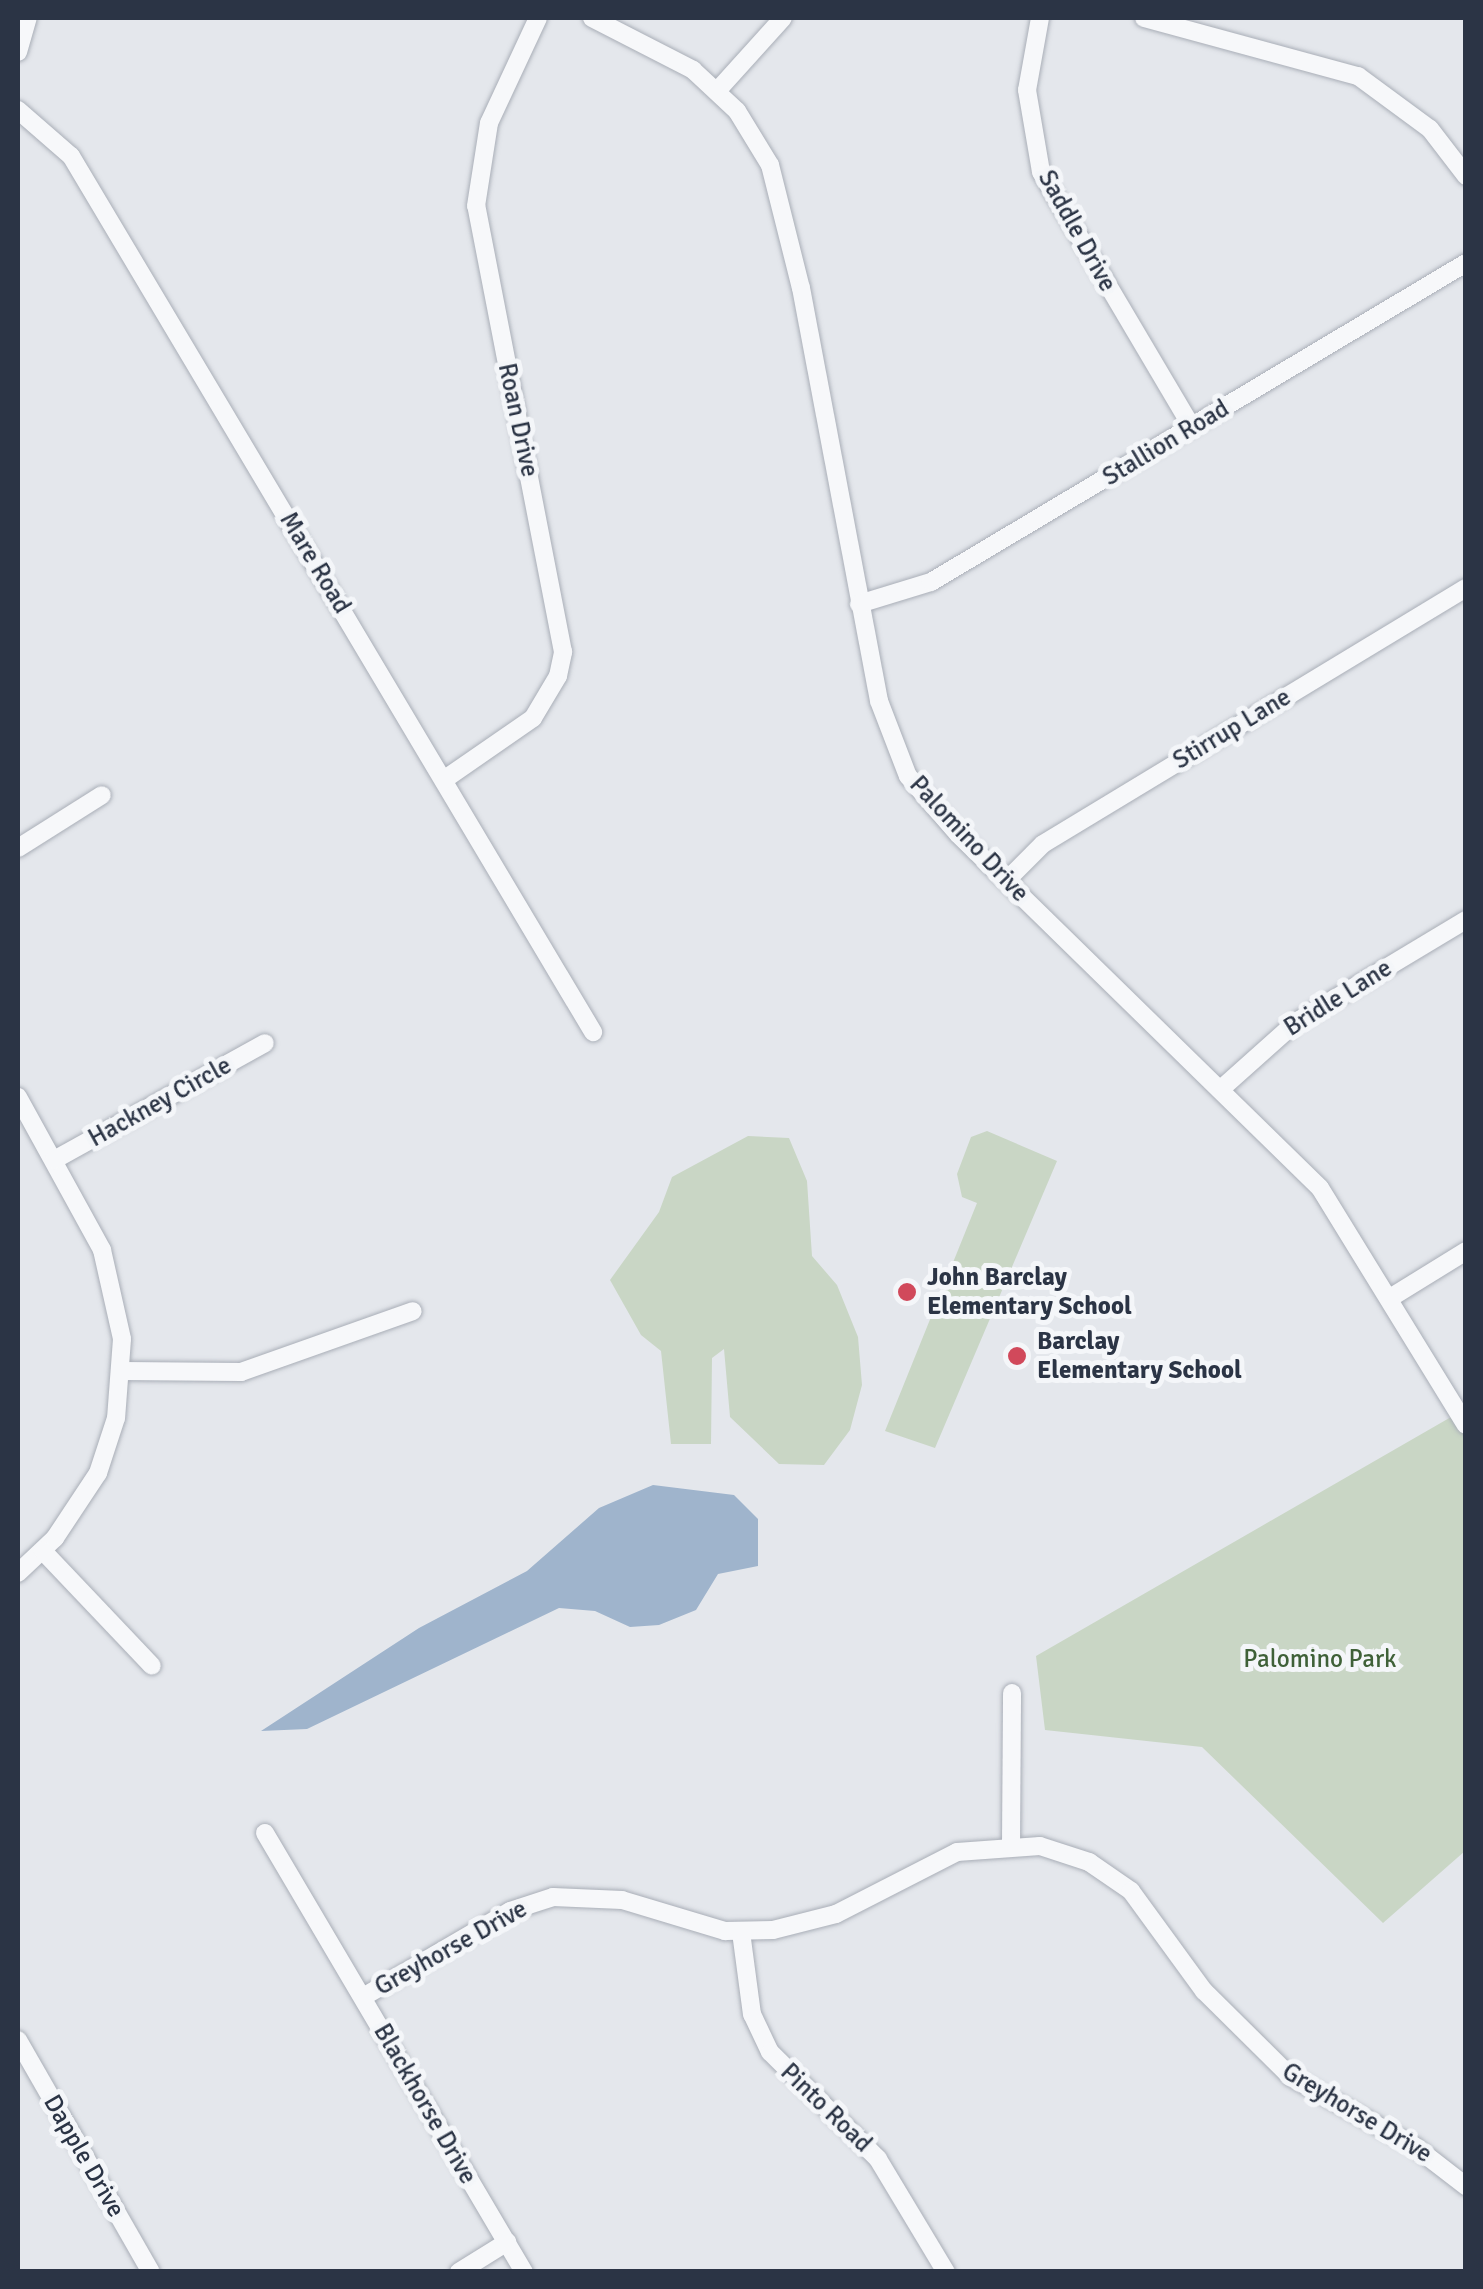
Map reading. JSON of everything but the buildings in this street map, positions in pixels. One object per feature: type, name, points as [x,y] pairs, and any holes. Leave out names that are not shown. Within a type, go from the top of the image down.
[{"type":"street","points":[[18,52],[28,18]]},
{"type":"street","name":"Roan Drive","points":[[444,779],[533,718],[553,688],[563,652],[476,206],[490,123],[538,18]]},
{"type":"street","name":"Palomino Drive","points":[[592,18],[662,50],[718,91],[755,137],[781,195],[879,701],[900,762],[924,798],[1320,1188],[1466,1425]]},
{"type":"street","points":[[718,91],[783,18]]},
{"type":"street","name":"Saddle Drive","points":[[1040,18],[1026,90],[1041,172],[1192,427]]},
{"type":"street","points":[[1144,18],[1358,76],[1430,129],[1466,176]]},
{"type":"street","name":"Mare Road","points":[[18,110],[71,156],[594,1032]]},
{"type":"street","name":"Stallion Road","points":[[859,604],[931,582],[1466,264]]},
{"type":"street","name":"Stirrup Lane","points":[[1006,881],[1043,844],[1466,588]]},
{"type":"street","points":[[18,848],[102,795]]},
{"type":"street","name":"Bridle Lane","points":[[1221,1089],[1296,1022],[1466,920]]},
{"type":"street","name":"Hackney Circle","points":[[54,1160],[266,1043]]},
{"type":"street","points":[[18,1097],[94,1232],[114,1288],[122,1371],[116,1418],[98,1473],[43,1551],[18,1573]]},
{"type":"street","points":[[1390,1298],[1466,1251]]},
{"type":"street","points":[[122,1371],[241,1372],[413,1311]]},
{"type":"street","points":[[43,1551],[152,1666]]},
{"type":"street","points":[[1012,1693],[1012,1844]]},
{"type":"street","name":"Blackhorse Drive","points":[[266,1833],[524,2272]]},
{"type":"street","name":"Greyhorse Drive","points":[[363,1997],[510,1911],[553,1897],[622,1900],[694,1926],[741,1932],[805,1924],[933,1861],[1012,1844],[1065,1852],[1111,1875],[1149,1910],[1204,1991],[1274,2062],[1414,2146],[1466,2186]]},
{"type":"street","name":"Pinto Road","points":[[741,1932],[750,2004],[770,2052],[878,2159],[946,2272]]},
{"type":"street","name":"Dapple Drive","points":[[18,2040],[152,2272]]},
{"type":"street","points":[[459,2272],[508,2242]]},
{"type":"green space","points":[[987,1131],[1057,1161],[935,1448],[885,1431],[977,1203],[962,1197],[957,1174],[971,1137]]},
{"type":"green space","points":[[748,1136],[789,1138],[807,1181],[812,1256],[837,1285],[858,1337],[862,1385],[850,1430],[824,1465],[779,1464],[730,1417],[724,1349],[712,1358],[711,1444],[671,1444],[661,1351],[641,1335],[610,1280],[659,1212],[672,1177]]},
{"type":"green space","name":"Palomino Park","points":[[1458,1413],[1465,1425],[1465,1851],[1383,1923],[1202,1747],[1045,1730],[1036,1656]]},
{"type":"water","points":[[653,1485],[734,1495],[758,1519],[758,1566],[718,1574],[696,1610],[659,1625],[630,1627],[595,1611],[559,1608],[307,1729],[261,1731],[419,1628],[527,1571],[599,1508]]},
{"type":"place","name":"John Barclay Elementary School","points":[[907,1292]]},
{"type":"place","name":"Barclay Elementary School","points":[[1017,1356]]}]
